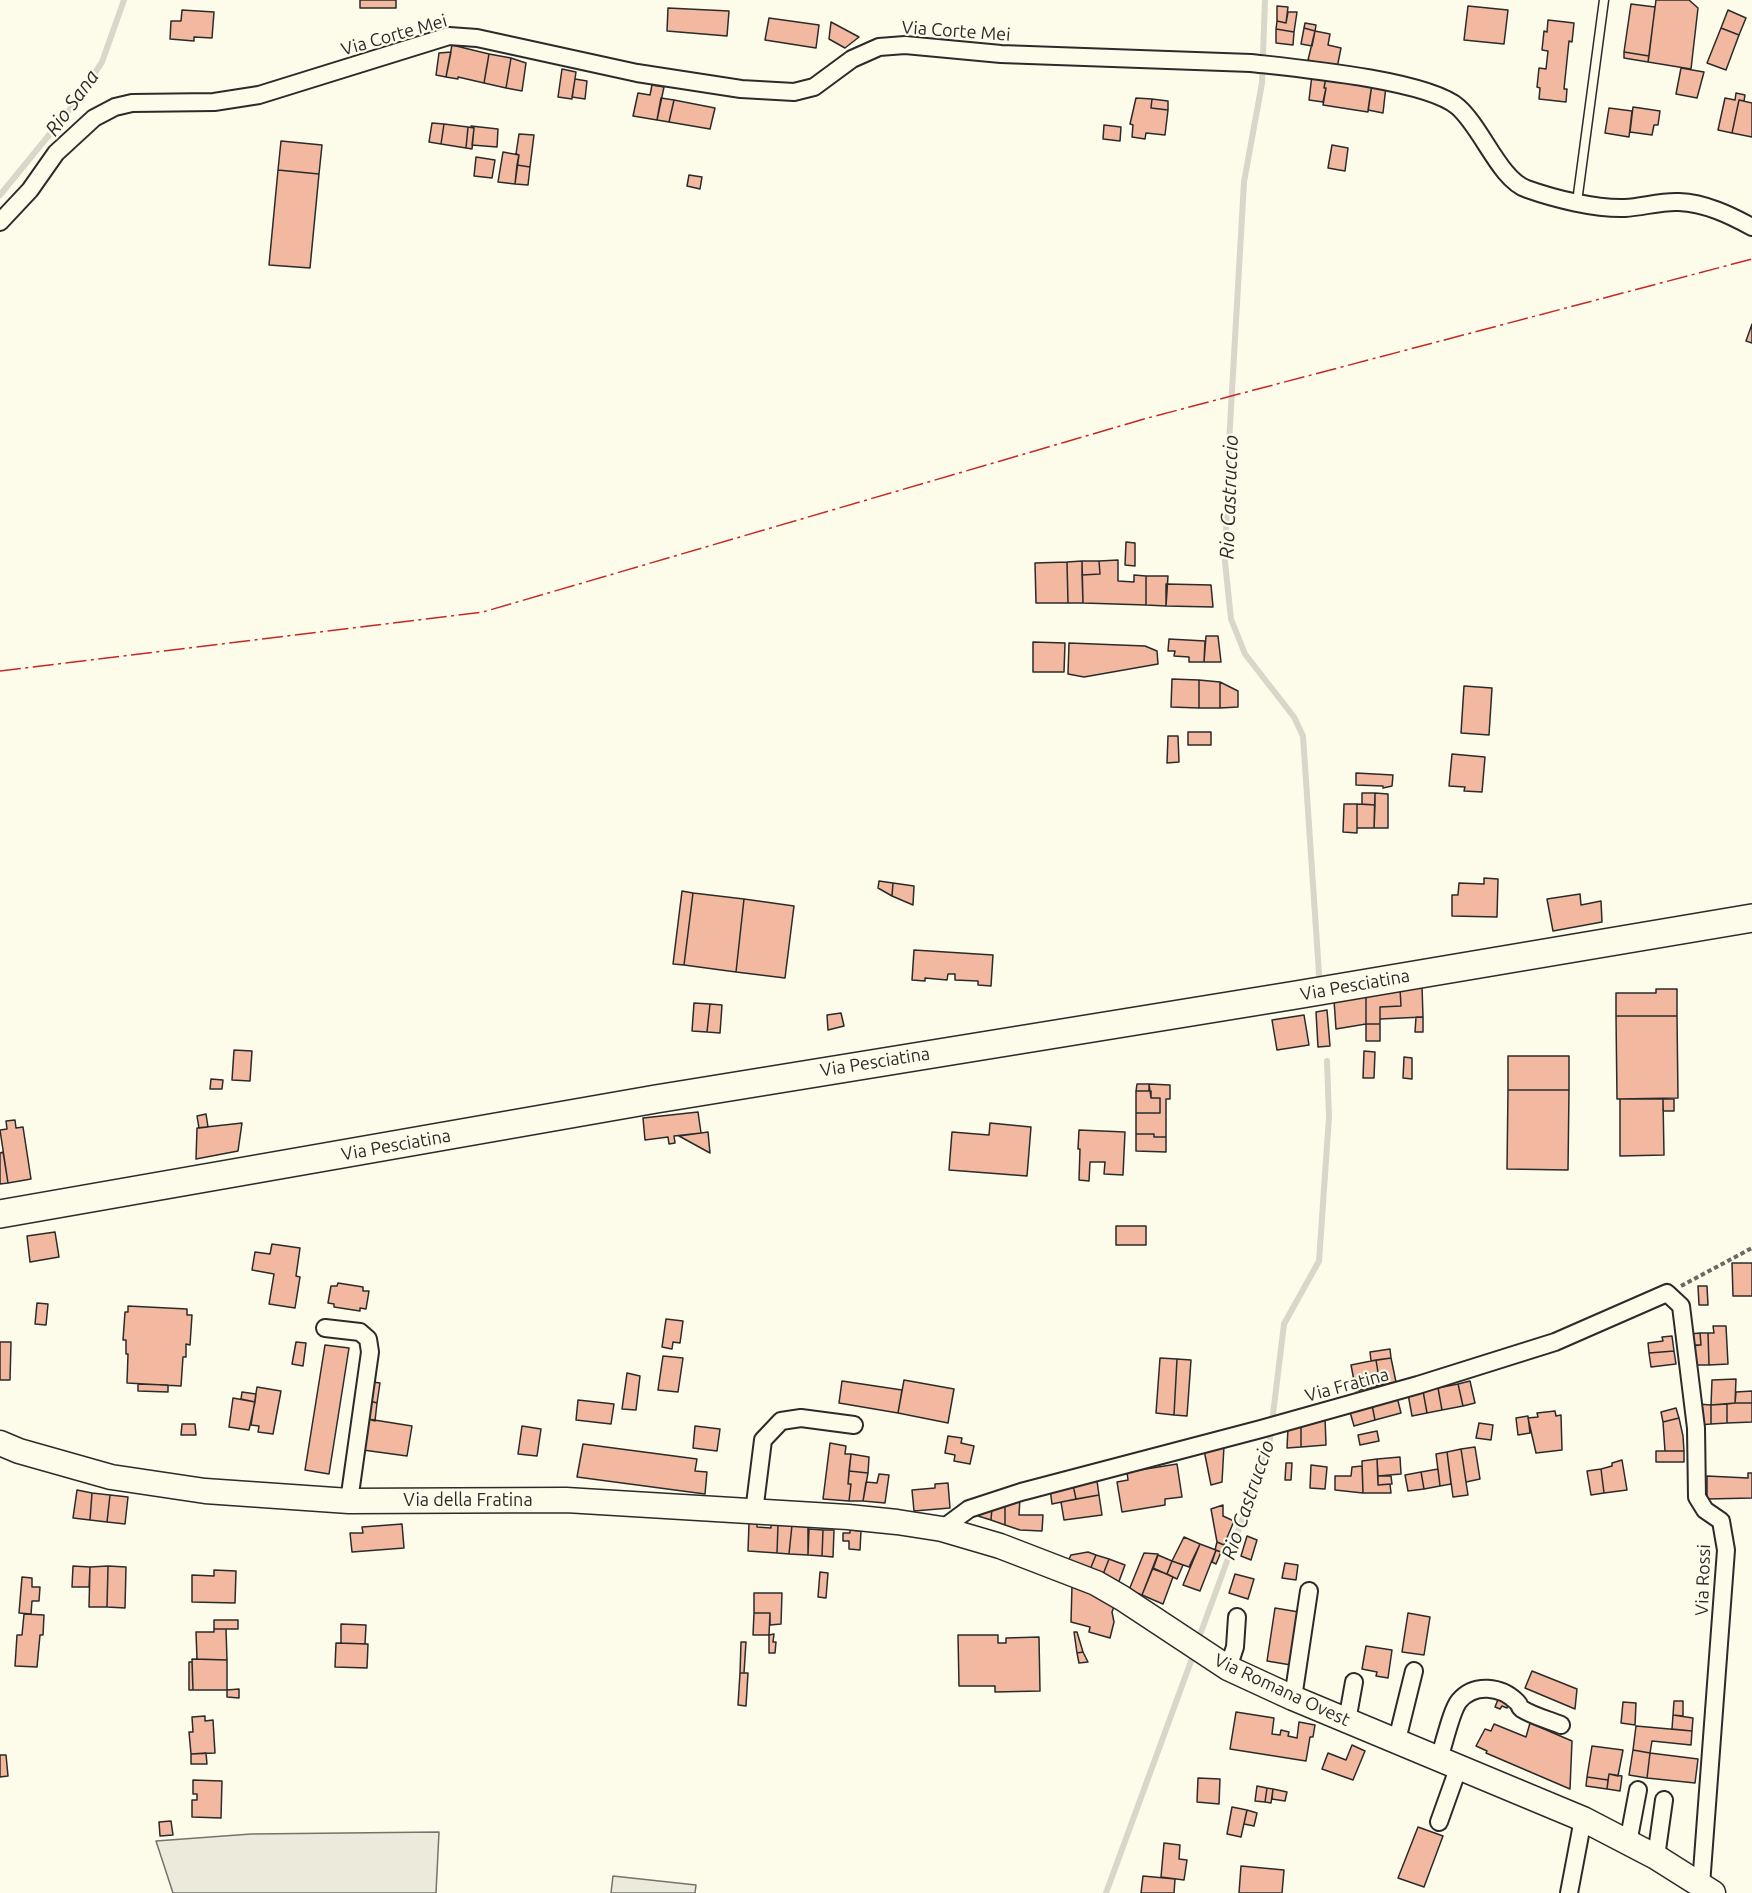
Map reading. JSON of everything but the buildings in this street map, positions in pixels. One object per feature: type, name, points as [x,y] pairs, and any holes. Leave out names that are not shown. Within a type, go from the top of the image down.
[{"type":"main road","name":"Via Pesciatina","points":[[0,1214],[656,1099],[1285,997],[1752,918]]},
{"type":"street","name":"Via Corte Mei","points":[[1,222],[30,190],[56,153],[94,118],[115,107],[132,103],[214,102],[259,95],[449,36],[477,38],[637,73],[741,89],[794,92],[814,87],[852,59],[879,47],[905,45],[1001,54],[1280,66],[1389,82],[1440,97],[1457,105],[1476,125],[1512,180],[1524,188],[1566,201],[1624,208],[1681,202],[1718,210],[1752,226]]},
{"type":"street","name":"Via Fratina","points":[[942,1529],[969,1509],[1021,1492],[1418,1385],[1556,1342],[1667,1293]]},
{"type":"street","name":"Via Rossi","points":[[1667,1293],[1681,1306],[1696,1428],[1697,1497],[1705,1509],[1721,1521],[1726,1551],[1707,1889]]},
{"type":"street","points":[[324,1328],[360,1332],[368,1339],[370,1352],[349,1501]]},
{"type":"street","points":[[754,1512],[763,1440],[781,1421],[801,1418],[854,1425]]},
{"type":"street","name":"Via della Fratina","points":[[0,1443],[19,1451],[111,1477],[205,1491],[349,1501],[566,1500],[858,1518],[942,1529]]},
{"type":"street","name":"Via Romana Ovest","points":[[942,1529],[1000,1546],[1096,1583],[1228,1668],[1347,1721],[1398,1740],[1583,1819],[1656,1857],[1707,1889]]},
{"type":"street","points":[[1293,1698],[1309,1591]]},
{"type":"street","points":[[1228,1668],[1234,1647],[1238,1617]]},
{"type":"street","points":[[1398,1740],[1414,1671]]},
{"type":"street","points":[[1347,1721],[1354,1682]]},
{"type":"street","points":[[1439,1822],[1458,1703],[1469,1692],[1481,1688],[1494,1690],[1517,1702],[1521,1708],[1561,1725]]},
{"type":"street","points":[[1628,1843],[1638,1790]]},
{"type":"street","points":[[1656,1857],[1664,1800]]},
{"type":"street","points":[[1569,1893],[1583,1819]]},
{"type":"lane","points":[[1576,202],[1604,0]]},
{"type":"path","points":[[1667,1293],[1752,1248]]},
{"type":"shaded area","points":[[439,1832],[436,1893],[173,1893],[156,1841],[251,1834]]},
{"type":"shaded area","points":[[613,1876],[696,1885],[695,1893],[611,1893]]},
{"type":"waterway","name":"Rio Sana","points":[[0,195],[76,102],[102,62],[124,0]]},
{"type":"waterway","name":"Rio Castruccio","points":[[1265,0],[1262,83],[1244,182],[1229,443],[1225,562],[1231,619],[1245,654],[1294,717],[1303,736],[1319,974]]},
{"type":"waterway","name":"Rio Castruccio","points":[[1197,1643],[1269,1447],[1284,1324],[1319,1261],[1329,1117],[1327,1061]]},
{"type":"waterway","name":"Rio Castruccio","points":[[1106,1893],[1194,1653]]},
{"type":"power","points":[[0,671],[483,612],[1144,419],[1752,259]]}]
